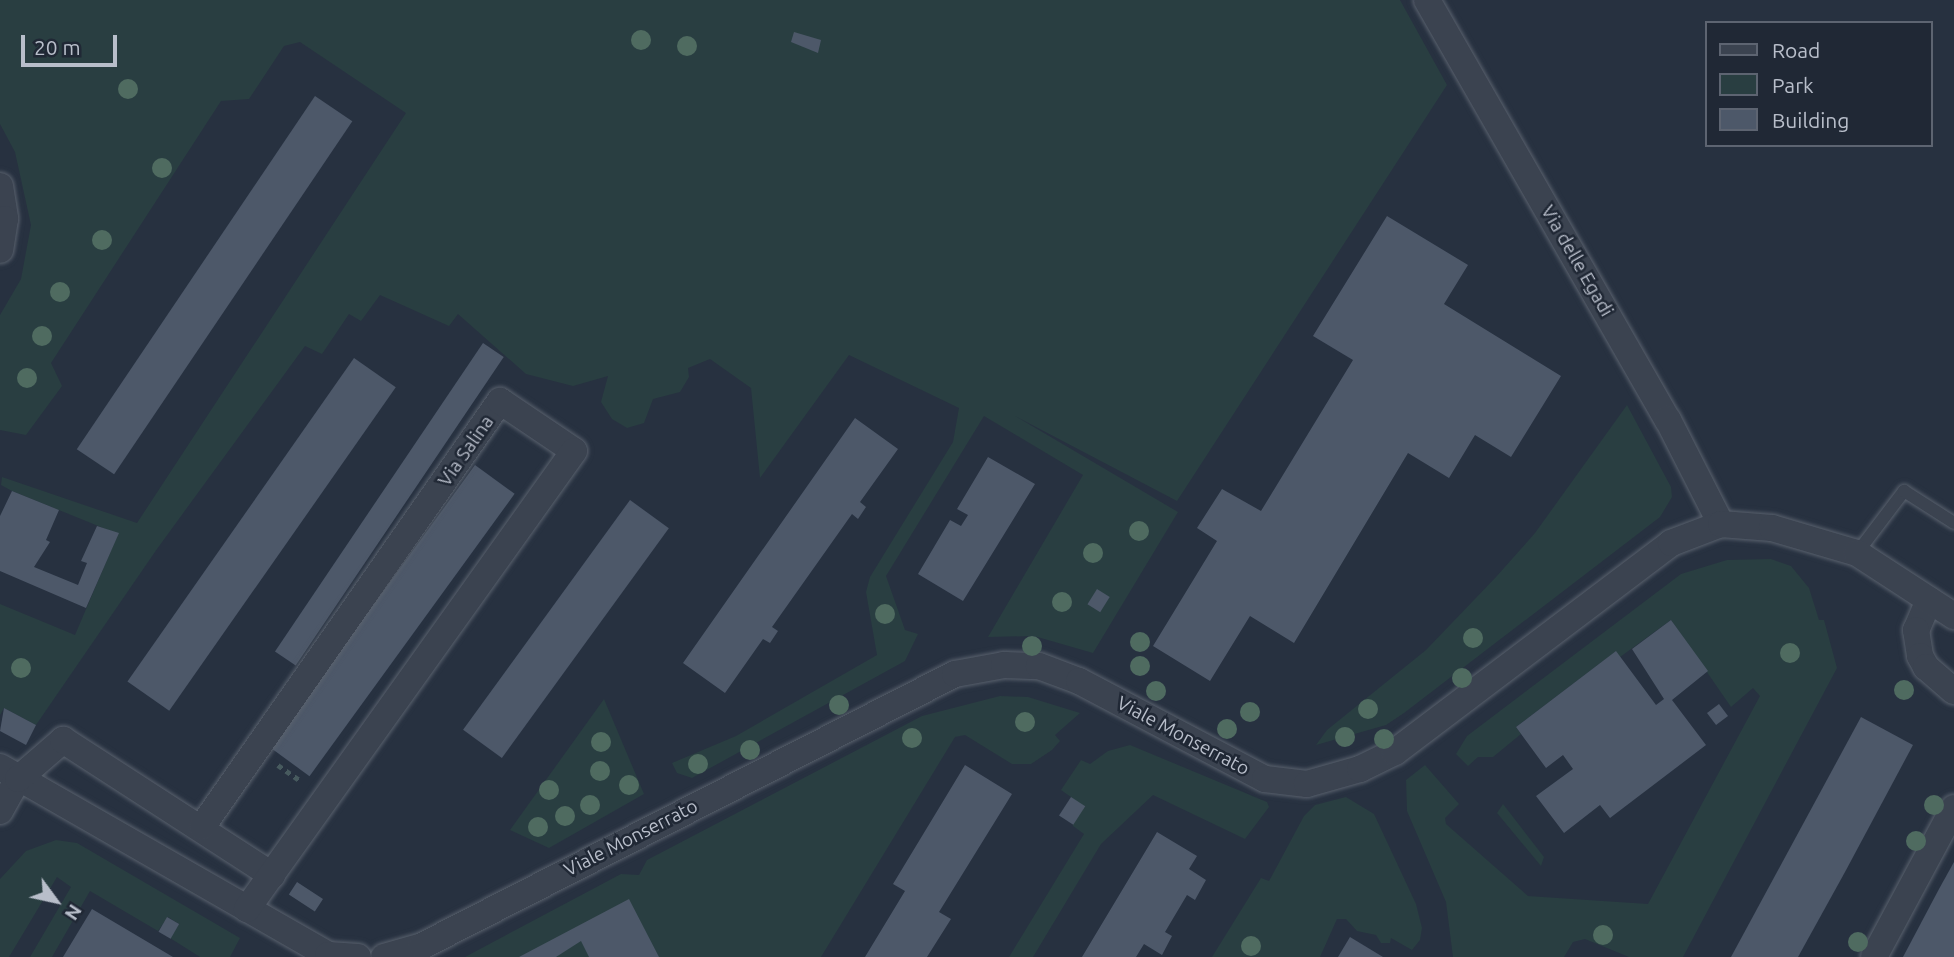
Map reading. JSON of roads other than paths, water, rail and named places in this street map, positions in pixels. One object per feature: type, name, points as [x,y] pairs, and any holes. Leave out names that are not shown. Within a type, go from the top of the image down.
[{"type":"street","name":"Via delle Egadi","points":[[1427,0],[1668,420],[1721,524]]},
{"type":"street","points":[[0,186],[5,219],[0,250]]},
{"type":"street","name":"Via Salina","points":[[202,827],[500,401],[574,451],[247,909]]},
{"type":"street","name":"Viale Monserrato","points":[[384,957],[422,946],[955,674],[1004,665],[1039,666],[1079,681],[1265,779],[1307,784],[1360,769],[1395,752],[1671,543],[1721,524],[1772,528],[1857,553],[1954,616]]},
{"type":"street","points":[[1928,600],[1916,630],[1920,656],[1926,667],[1954,691]]},
{"type":"street","points":[[0,811],[9,773],[63,740],[202,827],[272,875]]},
{"type":"street","points":[[9,773],[328,955],[358,957]]},
{"type":"street","points":[[1874,957],[1954,808]]},
{"type":"lane","points":[[1857,553],[1904,491],[1954,523]]}]
